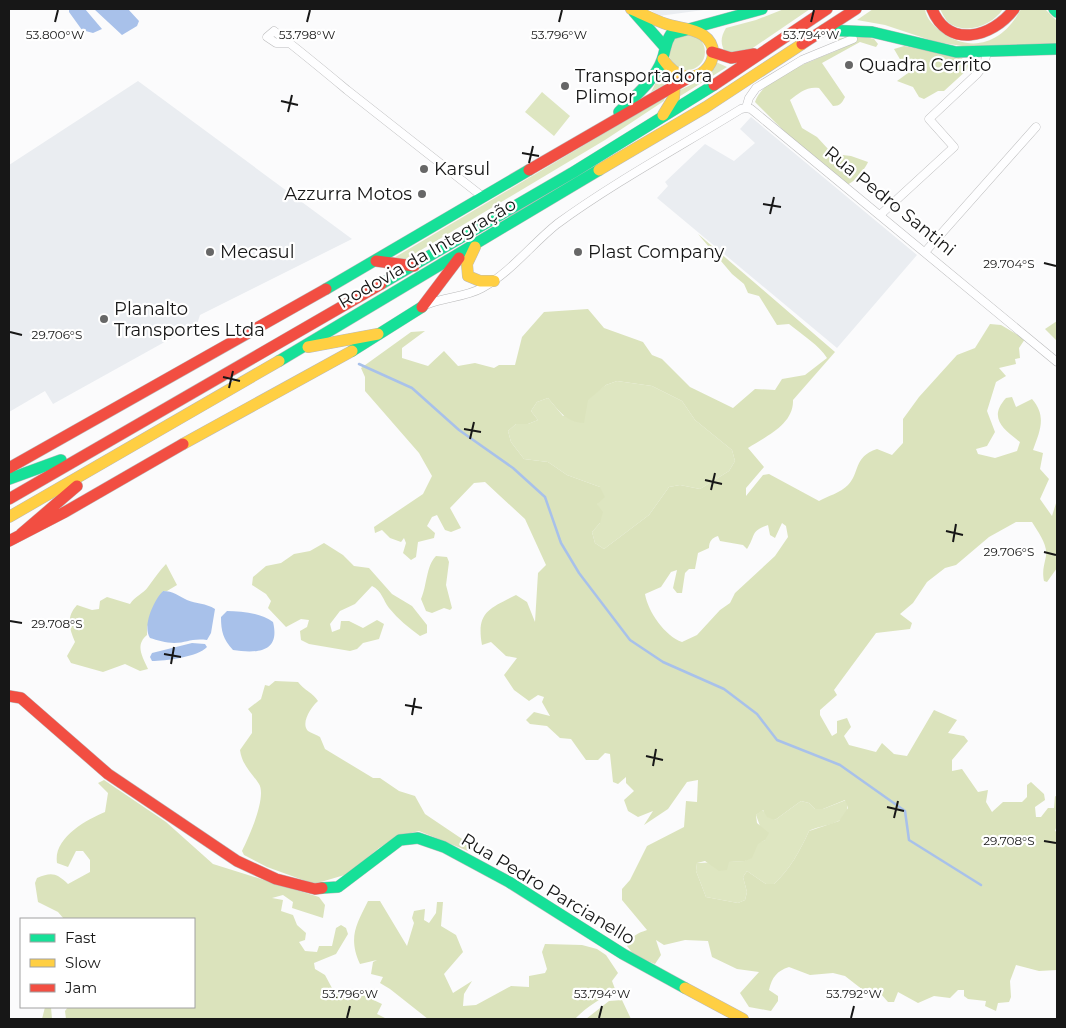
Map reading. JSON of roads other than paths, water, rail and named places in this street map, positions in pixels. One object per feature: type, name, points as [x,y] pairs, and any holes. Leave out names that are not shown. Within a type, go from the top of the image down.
[{"type":"main road","points":[[631,9],[668,25],[699,31],[711,47],[732,58],[740,58],[764,51]]},
{"type":"main road","points":[[631,9],[664,46]]},
{"type":"main road","points":[[610,122],[653,76],[663,58],[664,46],[671,34],[684,28],[762,9]]},
{"type":"main road","name":"Rodovia da Integração","points":[[9,499],[414,266],[660,119],[827,9]]},
{"type":"main road","name":"Rodovia da Integração","points":[[9,517],[133,446],[711,105],[856,9]]},
{"type":"main road","points":[[932,9],[940,24],[945,28],[969,35],[983,34],[996,28],[1008,19],[1014,9]]},
{"type":"main road","points":[[1054,9],[1057,12]]},
{"type":"main road","points":[[9,468],[376,261],[610,122],[688,78],[703,73],[708,67],[717,26],[732,17]]},
{"type":"main road","points":[[824,30],[872,32],[956,52],[987,52],[1032,48],[1057,49]]},
{"type":"main road","points":[[663,58],[675,74],[688,78]]},
{"type":"main road","points":[[660,119],[671,105],[675,74]]},
{"type":"main road","points":[[477,243],[467,260],[465,270],[471,279],[494,281]]},
{"type":"main road","points":[[9,541],[65,512],[249,406],[352,351],[422,307],[464,251]]},
{"type":"main road","points":[[376,261],[414,266]]},
{"type":"main road","points":[[298,349],[378,334]]},
{"type":"main road","points":[[9,479],[104,443]]},
{"type":"main road","points":[[21,534],[66,494],[133,446]]},
{"type":"main road","name":"Rua Pedro Parcianello","points":[[9,696],[21,698],[38,711],[108,774],[237,861],[276,879],[315,889],[338,887],[400,840],[418,838],[444,847],[509,882],[623,954],[743,1019]]},
{"type":"street","points":[[422,307],[441,298],[480,289],[494,281],[529,247],[574,213],[746,108],[749,98],[756,88],[802,60],[834,45],[853,40]]},
{"type":"street","points":[[289,43],[336,79],[341,80],[350,88],[351,92],[484,197]]},
{"type":"street","points":[[880,215],[954,147],[929,119],[977,74],[984,65],[987,52]]},
{"type":"street","name":"Rua Pedro Santini","points":[[746,108],[751,109],[1057,362]]},
{"type":"street","points":[[925,252],[1036,127]]},
{"type":"water","points":[[69,9],[85,9],[102,29],[93,33],[82,30],[69,12]]},
{"type":"water","points":[[94,9],[128,9],[139,21],[137,26],[122,35]]},
{"type":"water","points":[[163,591],[215,609],[211,633],[207,640],[174,643],[150,638],[147,627],[148,620],[156,600]]},
{"type":"water","points":[[227,611],[245,612],[273,622],[273,640],[269,646],[257,651],[233,650],[223,635],[221,627],[221,617]]},
{"type":"water","points":[[192,643],[205,644],[207,647],[189,656],[173,659],[152,661],[150,657],[152,653]]},
{"type":"waterway","points":[[359,364],[412,388],[459,430],[513,468],[545,497],[561,543],[579,573],[630,640],[663,662],[724,689],[757,714],[777,740],[840,765],[905,811],[909,840],[981,885]]},
{"type":"place","name":"Quadra Cerrito","points":[[849,65]]},
{"type":"place","name":"Transportadora Plimor","points":[[565,86]]},
{"type":"place","name":"Karsul","points":[[424,169]]},
{"type":"place","name":"Azzurra Motos","points":[[422,194]]},
{"type":"place","name":"Mecasul","points":[[210,252]]},
{"type":"place","name":"Plast Company","points":[[578,252]]},
{"type":"place","name":"Planalto Transportes Ltda","points":[[104,319]]}]
